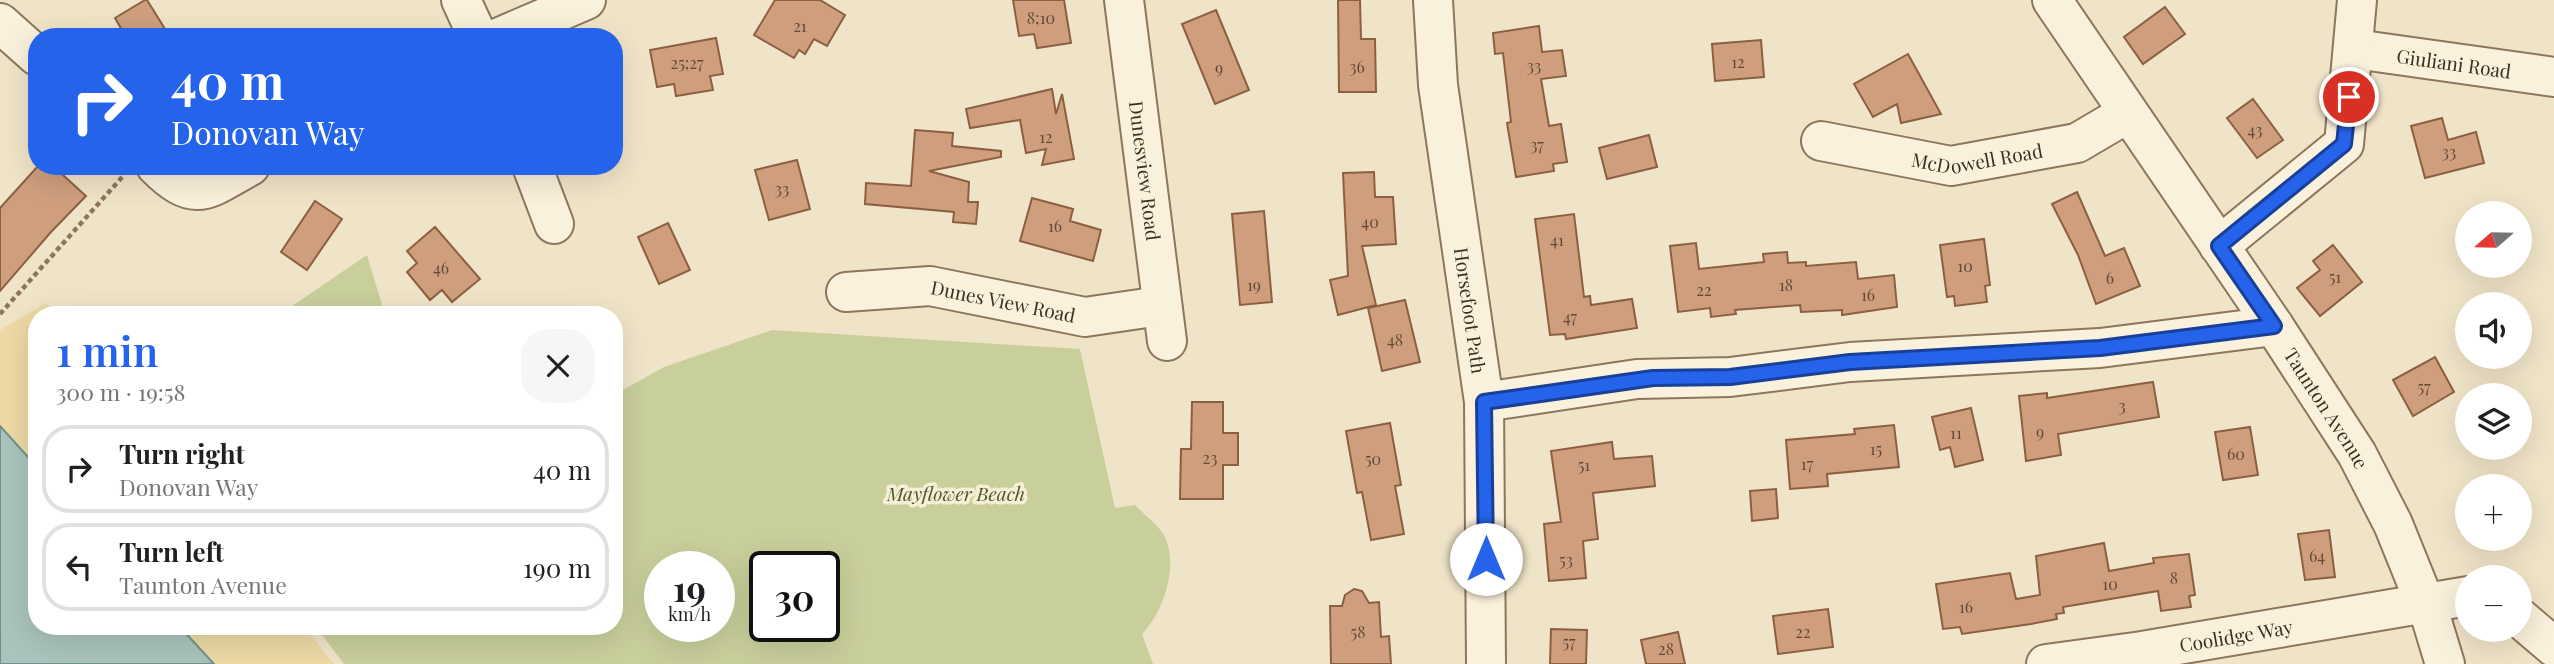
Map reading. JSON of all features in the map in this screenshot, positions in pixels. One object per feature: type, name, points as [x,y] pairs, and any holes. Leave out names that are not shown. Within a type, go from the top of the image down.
[{"type":"street","points":[[461,0],[474,28]]},
{"type":"street","points":[[521,28],[586,0]]},
{"type":"street","name":"Dunesview Road","points":[[1124,0],[1163,323]]},
{"type":"street","name":"Horsefoot Path","points":[[1433,0],[1438,85],[1484,402],[1486,664]]},
{"type":"street","name":"Taunton Avenue","points":[[2052,0],[2274,326],[2357,454],[2393,524],[2425,601],[2445,664]]},
{"type":"street","points":[[2219,246],[2344,144],[2355,50],[2357,0]]},
{"type":"street","points":[[0,23],[28,48]]},
{"type":"street","name":"Giuliani Road","points":[[2355,50],[2554,77]]},
{"type":"street","name":"McDowell Road","points":[[1821,141],[1951,166],[2077,143],[2128,113]]},
{"type":"street","points":[[167,175],[186,190],[195,191],[212,190],[236,175]]},
{"type":"street","points":[[535,175],[554,224]]},
{"type":"street","name":"Dunes View Road","points":[[846,292],[930,286],[1085,317],[1163,323]]},
{"type":"street","points":[[1484,402],[1647,378],[1730,377],[1850,362],[2100,348],[2274,326]]},
{"type":"street","name":"Coolidge Way","points":[[2046,664],[2142,651],[2455,598]]},
{"type":"street","points":[[2532,628],[2554,647]]},
{"type":"path","points":[[0,314],[124,175]]},
{"type":"green space","points":[[367,255],[382,306],[292,306]]},
{"type":"green space","name":"Mayflower Beach","points":[[772,330],[1080,349],[1115,508],[1135,505],[1163,533],[1169,549],[1167,588],[1156,614],[1142,634],[1153,664],[344,664],[322,635],[623,635],[623,390],[664,367]]},
{"type":"sand","points":[[28,314],[28,510],[0,475],[0,330]]},
{"type":"sand","points":[[128,635],[310,635],[334,664],[152,664]]},
{"type":"water","points":[[0,426],[28,457],[28,635],[187,635],[214,664],[0,664]]},
{"type":"building","points":[[147,0],[164,28],[121,28],[115,18]]},
{"type":"building","points":[[775,0],[820,0],[845,15],[827,46],[814,39],[805,54],[799,50],[794,58],[754,35]]},
{"type":"building","points":[[1013,0],[1064,0],[1071,43],[1037,48],[1034,34],[1019,36]]},
{"type":"building","points":[[1338,0],[1360,0],[1361,39],[1375,39],[1376,92],[1339,92]]},
{"type":"building","points":[[2165,7],[2185,34],[2143,64],[2124,37]]},
{"type":"building","points":[[1216,10],[1249,90],[1215,104],[1182,24]]},
{"type":"building","points":[[1539,26],[1542,52],[1562,50],[1566,76],[1541,79],[1549,126],[1561,124],[1567,162],[1553,164],[1554,171],[1516,177],[1507,123],[1511,122],[1503,53],[1495,54],[1493,33]]},
{"type":"building","points":[[716,38],[723,74],[710,76],[713,90],[676,96],[674,84],[657,87],[650,50]]},
{"type":"building","points":[[1761,40],[1764,77],[1715,81],[1712,44]]},
{"type":"building","points":[[1908,54],[1941,114],[1901,123],[1897,104],[1873,117],[1854,84]]},
{"type":"building","points":[[1052,89],[1056,114],[1062,94],[1074,159],[1042,165],[1046,149],[1026,153],[1020,120],[970,128],[966,109]]},
{"type":"building","points":[[2253,99],[2283,140],[2257,158],[2227,118]]},
{"type":"building","points":[[2442,118],[2448,140],[2476,132],[2484,163],[2425,178],[2411,126]]},
{"type":"building","points":[[915,130],[953,133],[952,146],[1001,151],[1001,157],[929,171],[969,182],[968,202],[978,202],[976,224],[953,222],[954,212],[865,204],[866,183],[911,186]]},
{"type":"building","points":[[1649,135],[1657,167],[1607,179],[1599,148]]},
{"type":"building","points":[[797,160],[810,209],[769,220],[755,170]]},
{"type":"building","points":[[1374,172],[1375,197],[1393,197],[1396,244],[1362,246],[1376,305],[1338,315],[1330,280],[1348,276],[1343,173]]},
{"type":"building","points":[[30,175],[63,175],[86,196],[0,291],[0,208]]},
{"type":"building","points":[[2077,192],[2105,256],[2124,248],[2140,286],[2096,304],[2078,255],[2052,204]]},
{"type":"building","points":[[1032,198],[1073,209],[1070,221],[1101,230],[1093,261],[1020,241]]},
{"type":"building","points":[[315,201],[342,219],[307,270],[281,252]]},
{"type":"building","points":[[1264,211],[1272,302],[1240,305],[1232,214]]},
{"type":"building","points":[[1574,214],[1584,297],[1590,296],[1591,305],[1632,299],[1637,328],[1566,339],[1565,334],[1550,335],[1535,219]]},
{"type":"building","points":[[668,223],[690,270],[659,284],[638,237]]},
{"type":"building","points":[[435,227],[480,279],[452,302],[442,290],[430,300],[407,272],[417,263],[407,251]]},
{"type":"building","points":[[1984,239],[1990,285],[1985,286],[1987,302],[1955,306],[1954,296],[1947,297],[1940,245]]},
{"type":"building","points":[[1696,243],[1699,269],[1764,262],[1763,254],[1787,252],[1788,263],[1806,262],[1806,266],[1856,262],[1858,279],[1894,275],[1897,307],[1842,315],[1842,310],[1801,312],[1800,305],[1735,310],[1736,314],[1711,317],[1710,308],[1678,312],[1670,246]]},
{"type":"building","points":[[2333,245],[2362,282],[2320,316],[2297,288],[2320,270],[2313,261]]},
{"type":"building","points":[[1405,300],[1420,362],[1382,371],[1368,308]]},
{"type":"building","points":[[2435,357],[2454,392],[2413,416],[2393,380]]},
{"type":"building","points":[[2153,382],[2159,417],[2058,434],[2061,455],[2026,461],[2019,396],[2047,393],[2047,398]]},
{"type":"building","points":[[1192,402],[1223,402],[1223,433],[1238,433],[1238,465],[1223,465],[1223,499],[1180,499],[1181,449],[1191,449]]},
{"type":"building","points":[[1971,408],[1983,460],[1955,467],[1950,447],[1940,450],[1932,417]]},
{"type":"building","points":[[1390,423],[1401,485],[1395,486],[1404,534],[1371,540],[1362,492],[1357,493],[1346,431]]},
{"type":"building","points":[[1894,425],[1899,467],[1827,474],[1828,486],[1790,489],[1786,440],[1855,434],[1854,429]]},
{"type":"building","points":[[2250,427],[2258,475],[2223,480],[2215,432]]},
{"type":"building","points":[[1612,442],[1614,459],[1652,456],[1655,486],[1593,493],[1598,539],[1583,541],[1586,578],[1549,581],[1544,524],[1561,522],[1551,451]]},
{"type":"building","points":[[1776,489],[1778,518],[1752,521],[1750,491]]},
{"type":"building","points":[[2329,530],[2335,577],[2305,580],[2298,534]]},
{"type":"building","points":[[2104,543],[2109,571],[2154,563],[2153,558],[2189,554],[2195,595],[2189,596],[2191,607],[2161,611],[2158,591],[2063,607],[2064,613],[2056,614],[2057,619],[2031,624],[1962,634],[1960,627],[1943,629],[1936,584],[2010,573],[2016,599],[2040,595],[2036,556]]},
{"type":"building","points":[[1354,589],[1362,591],[1369,603],[1379,602],[1381,637],[1389,636],[1391,664],[1331,664],[1330,606],[1342,606],[1345,595]]},
{"type":"building","points":[[1828,609],[1833,647],[1778,654],[1773,616]]},
{"type":"building","points":[[1551,629],[1587,630],[1586,664],[1550,664]]},
{"type":"building","points":[[1678,632],[1685,664],[1646,664],[1641,640]]},
{"type":"route","points":[[1486,559],[1484,402],[1668,376],[1730,377],[1790,367],[1850,362],[2100,348],[2274,326],[2219,246],[2344,144],[2349,97]]}]
